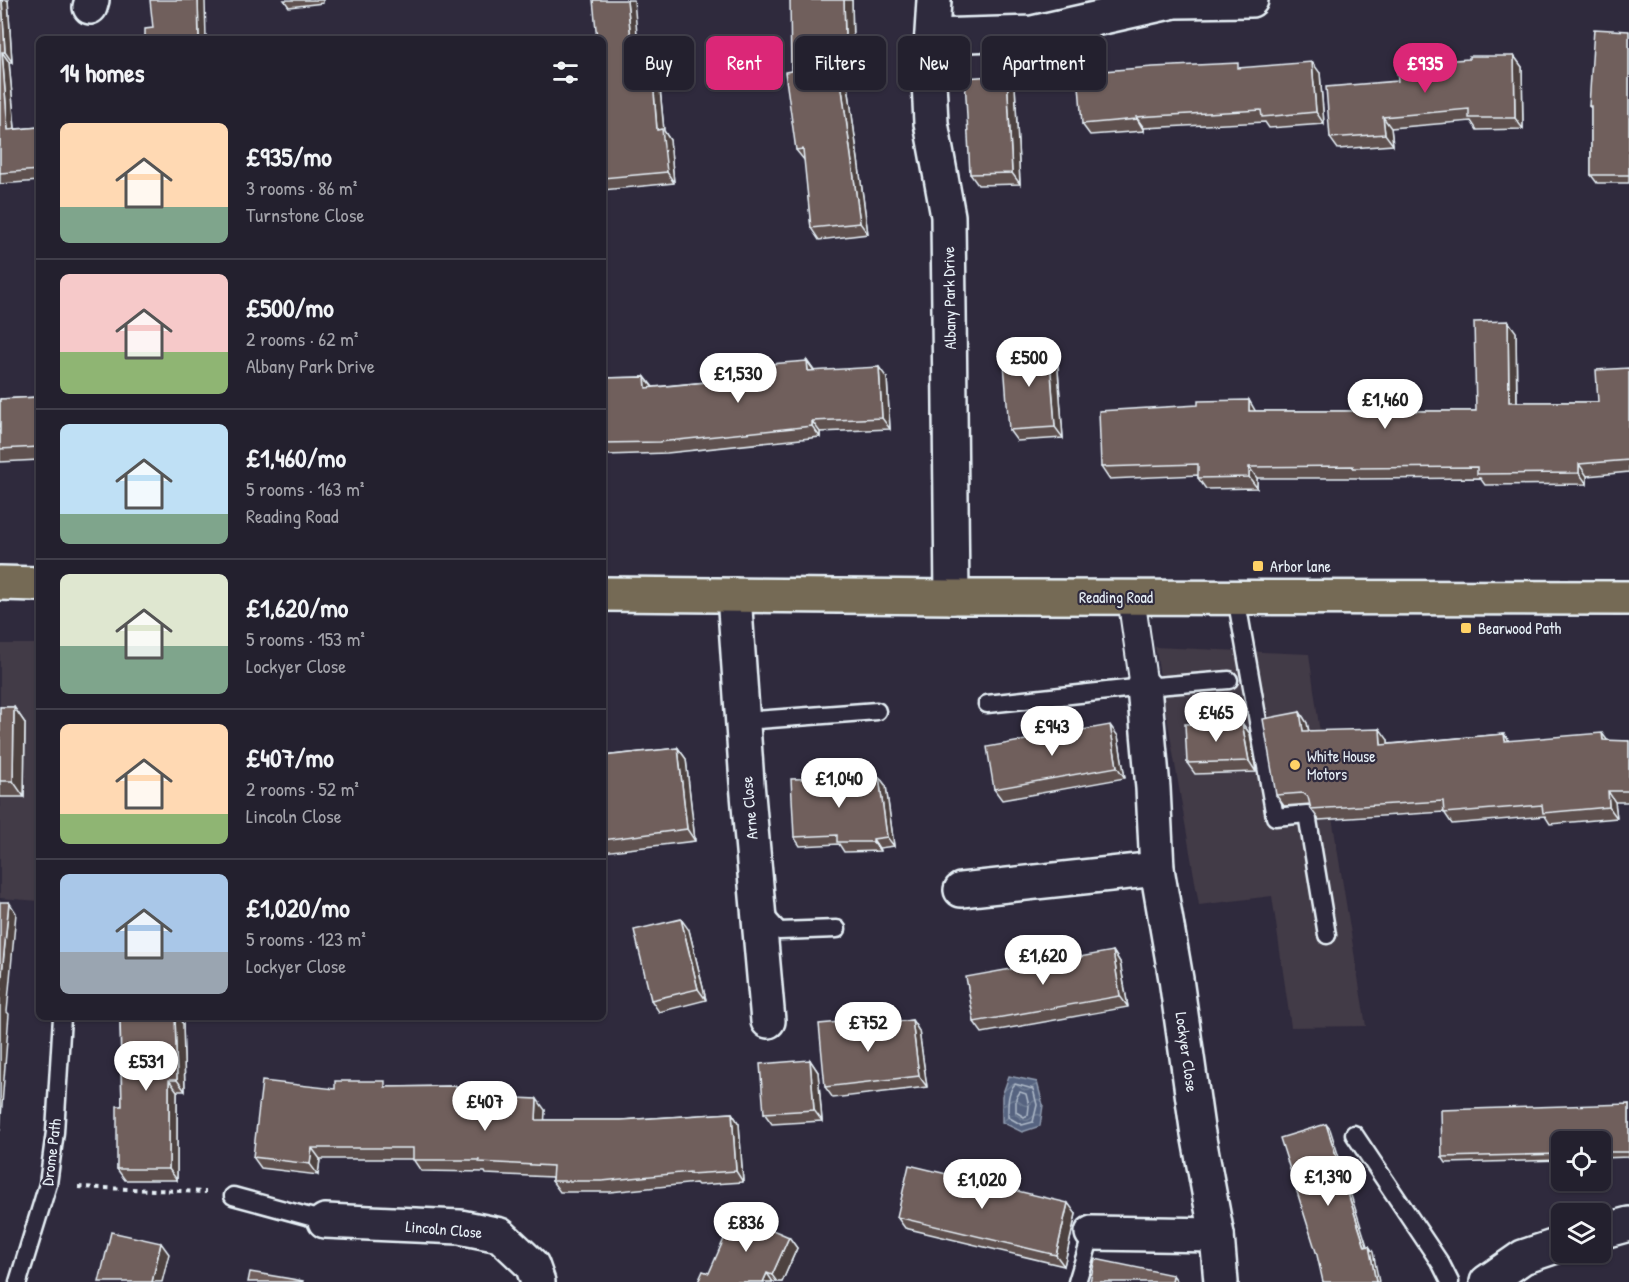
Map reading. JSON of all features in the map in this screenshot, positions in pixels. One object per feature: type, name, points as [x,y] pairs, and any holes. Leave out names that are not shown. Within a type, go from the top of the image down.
[{"type":"main road","points":[[0,584],[36,584]]},
{"type":"main road","name":"Reading Road","points":[[606,594],[1629,598]]},
{"type":"street","name":"Albany Park Drive","points":[[932,36],[934,0]]},
{"type":"street","points":[[932,36],[1032,33],[1175,1],[1251,0]]},
{"type":"street","name":"Albany Park Drive","points":[[929,90],[931,123],[948,216],[952,597]]},
{"type":"street","name":"Arne Close","points":[[734,595],[768,1021]]},
{"type":"street","name":"Lockyer Close","points":[[1131,597],[1144,687],[1154,788],[1157,868],[1176,979],[1197,1128],[1217,1235],[1221,1282]]},
{"type":"street","points":[[961,890],[1157,868]]},
{"type":"street","name":"Lincoln Close","points":[[325,1221],[460,1227],[500,1235],[532,1265],[538,1282]]},
{"type":"street","points":[[1611,1229],[1629,1224]]},
{"type":"street","points":[[1092,1233],[1217,1235]]},
{"type":"street","points":[[1487,1282],[1523,1257],[1551,1248]]},
{"type":"lane","points":[[1236,597],[1275,817],[1307,814],[1327,935]]},
{"type":"lane","points":[[987,704],[1229,680]]},
{"type":"lane","points":[[743,721],[877,711]]},
{"type":"lane","points":[[758,907],[779,931],[837,929]]},
{"type":"lane","name":"Drome Path","points":[[18,1282],[48,1184],[55,1132],[62,1020]]},
{"type":"lane","points":[[1354,1134],[1441,1264],[1450,1282]]},
{"type":"lane","points":[[233,1196],[325,1221]]},
{"type":"lane","points":[[1077,1282],[1092,1233]]},
{"type":"path","points":[[48,1184],[209,1192],[233,1196]]},
{"type":"shaded area","points":[[0,644],[36,644],[36,901],[0,898]]},
{"type":"shaded area","points":[[1155,647],[1309,654],[1331,811],[1366,1026],[1291,1027],[1272,896],[1199,905]]},
{"type":"water","points":[[1009,1076],[1037,1082],[1043,1105],[1040,1126],[1022,1132],[1002,1122],[1002,1096]]},
{"type":"building","points":[[0,0],[2,0],[5,52],[2,52],[8,130],[36,127],[36,170],[0,173]]},
{"type":"building","points":[[150,0],[198,0],[199,36],[145,36],[145,29],[153,28]]},
{"type":"building","points":[[593,0],[627,0],[631,36],[624,36],[624,90],[654,90],[657,130],[662,129],[667,172],[606,178],[606,36],[597,36]]},
{"type":"building","points":[[790,0],[844,0],[845,36],[795,36],[795,90],[842,90],[860,223],[811,228],[803,149],[796,150],[785,72],[791,71]]},
{"type":"building","points":[[1594,29],[1629,31],[1629,175],[1591,175],[1591,106],[1589,106]]},
{"type":"building","points":[[1469,56],[1514,56],[1515,118],[1469,118],[1469,109],[1383,117],[1385,134],[1330,138],[1326,87],[1398,81],[1396,64],[1469,59]]},
{"type":"building","points":[[1312,62],[1316,112],[1262,117],[1261,110],[1136,117],[1137,119],[1082,124],[1079,90],[1106,90],[1106,71],[1238,63],[1238,68]]},
{"type":"building","points":[[982,77],[982,90],[1008,90],[1012,173],[970,174],[966,90],[970,90],[970,78]]},
{"type":"building","points":[[1508,321],[1509,402],[1598,402],[1596,370],[1629,368],[1629,460],[1579,464],[1579,473],[1477,474],[1477,467],[1249,467],[1249,477],[1198,478],[1198,464],[1101,467],[1099,411],[1198,405],[1198,401],[1249,400],[1249,411],[1476,411],[1474,322]]},
{"type":"building","points":[[1049,346],[1055,427],[1009,430],[1003,349]]},
{"type":"building","points":[[807,361],[808,371],[879,367],[882,418],[812,421],[812,426],[659,442],[606,443],[606,378],[645,377],[646,388],[770,376],[770,364]]},
{"type":"building","points":[[36,397],[36,447],[0,449],[0,399]]},
{"type":"building","points":[[0,707],[14,707],[13,781],[0,781]]},
{"type":"building","points":[[1300,712],[1303,731],[1380,729],[1381,745],[1504,734],[1505,741],[1602,733],[1603,740],[1629,741],[1629,791],[1608,791],[1609,807],[1543,813],[1542,805],[1444,813],[1443,801],[1311,809],[1308,797],[1303,793],[1276,795],[1263,719]]},
{"type":"building","points":[[1242,723],[1249,761],[1187,763],[1185,724]]},
{"type":"building","points":[[1110,725],[1117,767],[994,789],[987,747]]},
{"type":"building","points":[[678,748],[687,829],[606,840],[606,756]]},
{"type":"building","points":[[879,777],[887,837],[873,839],[873,842],[837,842],[837,835],[794,837],[791,779]]},
{"type":"building","points":[[0,902],[9,902],[0,994]]},
{"type":"building","points":[[681,919],[698,989],[651,1000],[634,930]]},
{"type":"building","points":[[1113,951],[1120,996],[974,1022],[966,977]]},
{"type":"building","points":[[120,1020],[175,1020],[177,1080],[169,1080],[169,1169],[117,1169],[117,1106],[122,1106]]},
{"type":"building","points":[[912,1020],[919,1076],[825,1087],[819,1024],[852,1021],[853,1028]]},
{"type":"building","points":[[810,1060],[814,1110],[764,1113],[760,1064]]},
{"type":"building","points":[[262,1081],[335,1089],[335,1081],[385,1081],[385,1087],[456,1086],[456,1095],[537,1099],[536,1120],[621,1120],[732,1113],[736,1171],[690,1174],[690,1172],[602,1181],[552,1181],[553,1166],[479,1162],[479,1160],[413,1160],[413,1148],[312,1148],[310,1164],[253,1157]]},
{"type":"building","points":[[1629,1104],[1629,1152],[1611,1152],[1611,1131],[1551,1131],[1551,1154],[1442,1157],[1441,1110]]},
{"type":"building","points":[[1326,1124],[1365,1247],[1369,1246],[1376,1282],[1323,1282],[1317,1255],[1280,1138]]},
{"type":"building","points":[[909,1165],[1068,1203],[1056,1255],[897,1217]]},
{"type":"building","points":[[735,1214],[789,1237],[772,1275],[767,1273],[763,1282],[698,1282],[703,1271],[709,1273]]},
{"type":"building","points":[[111,1232],[161,1243],[152,1282],[99,1282]]},
{"type":"building","points":[[1095,1259],[1173,1275],[1172,1282],[1090,1282]]},
{"type":"building","points":[[250,1272],[303,1281],[303,1282],[248,1282]]},
{"type":"place","name":"Arbor lane","points":[[1258,566]]},
{"type":"place","name":"Bearwood Path","points":[[1466,628]]},
{"type":"place","name":"White House Motors","points":[[1295,765]]}]
